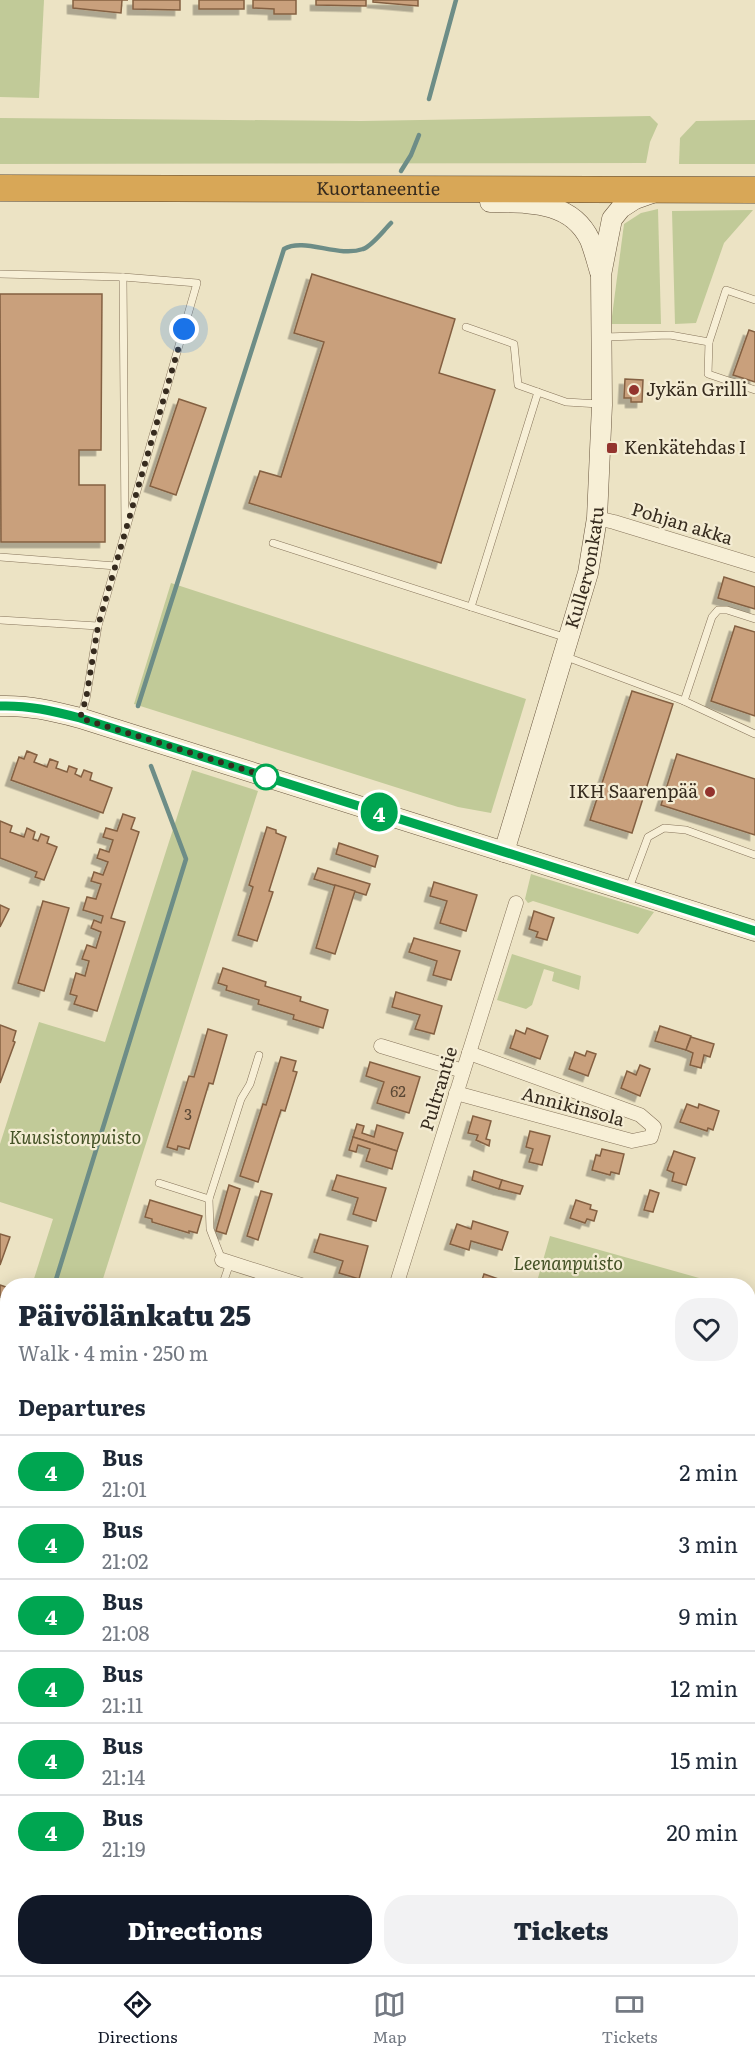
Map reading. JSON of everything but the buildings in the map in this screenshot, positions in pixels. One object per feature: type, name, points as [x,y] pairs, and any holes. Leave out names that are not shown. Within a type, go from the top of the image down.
[{"type":"highway","name":"Kuortaneentie","points":[[0,188],[755,190]]},
{"type":"street","name":"Kullervonkatu","points":[[461,189],[491,202],[544,204],[562,210],[578,222],[590,240],[601,274]]},
{"type":"street","name":"Kullervonkatu","points":[[504,852],[588,573],[597,518],[602,405],[601,274],[612,219],[621,208],[635,199],[659,190]]},
{"type":"street","name":"Pohjan akka","points":[[597,518],[755,565]]},
{"type":"street","points":[[0,706],[19,705],[44,708],[80,718],[755,931]]},
{"type":"street","name":"Pultrantie","points":[[398,1278],[516,903]]},
{"type":"street","points":[[381,1046],[463,1071]]},
{"type":"street","name":"Annikinsola","points":[[456,1093],[632,1141],[651,1137],[654,1127],[640,1115],[469,1053]]},
{"type":"street","points":[[226,1261],[279,1278]]},
{"type":"lane","points":[[0,274],[123,277],[197,283],[98,626],[86,699],[80,718]]},
{"type":"lane","points":[[123,277],[125,536]]},
{"type":"lane","points":[[755,300],[726,290],[709,342],[708,374],[755,390]]},
{"type":"lane","points":[[466,327],[514,344],[518,385],[566,402],[602,405]]},
{"type":"lane","points":[[601,338],[670,335],[709,342]]},
{"type":"lane","points":[[471,607],[538,392]]},
{"type":"lane","points":[[273,543],[471,607],[567,647],[755,734]]},
{"type":"lane","points":[[0,557],[116,566]]},
{"type":"lane","points":[[684,701],[712,616],[718,610],[727,610],[755,619]]},
{"type":"lane","points":[[0,620],[98,626]]},
{"type":"lane","points":[[628,891],[648,837],[664,828],[686,830],[755,855]]},
{"type":"lane","points":[[223,1278],[226,1261],[210,1229],[209,1199],[241,1099],[250,1084],[259,1055]]},
{"type":"lane","points":[[159,1183],[209,1199]]},
{"type":"green space","points":[[0,0],[44,0],[39,98],[0,97]]},
{"type":"green space","points":[[650,116],[658,124],[650,142],[646,163],[0,164],[0,118],[361,121]]},
{"type":"green space","points":[[755,120],[755,164],[679,164],[680,138],[696,121]]},
{"type":"green space","points":[[658,209],[661,324],[611,324],[624,224],[641,213]]},
{"type":"green space","points":[[753,210],[724,243],[696,323],[675,324],[672,211]]},
{"type":"green space","points":[[171,583],[526,699],[491,813],[458,807],[134,704]]},
{"type":"green space","name":"Kuusistonpuisto","points":[[192,770],[258,791],[103,1278],[34,1278],[53,1219],[0,1202],[0,1144],[39,1022],[105,1042]]},
{"type":"green space","points":[[531,874],[654,912],[638,934],[533,901],[528,903],[525,899]]},
{"type":"green space","points":[[512,954],[581,976],[579,990],[552,981],[554,972],[544,969],[532,1005],[526,1009],[497,1000]]},
{"type":"green space","name":"Leenanpuisto","points":[[550,1236],[699,1278],[538,1278]]},
{"type":"waterway","points":[[429,99],[456,0]]},
{"type":"waterway","points":[[401,171],[419,135]]},
{"type":"waterway","points":[[138,706],[284,249],[301,245],[343,251],[363,249],[374,242],[391,223]]},
{"type":"waterway","points":[[56,1278],[186,859],[151,766]]},
{"type":"bus line","name":"4","points":[[0,706],[19,705],[44,708],[80,718],[755,931]]},
{"type":"place","name":"Jykän Grilli","points":[[634,390]]},
{"type":"place","name":"Kenkätehdas I","points":[[612,448]]},
{"type":"place","name":"IKH Saarenpää","points":[[710,792]]},
{"type":"route","points":[[184,329],[98,626],[86,699],[80,718],[271,778],[266,777]]}]
